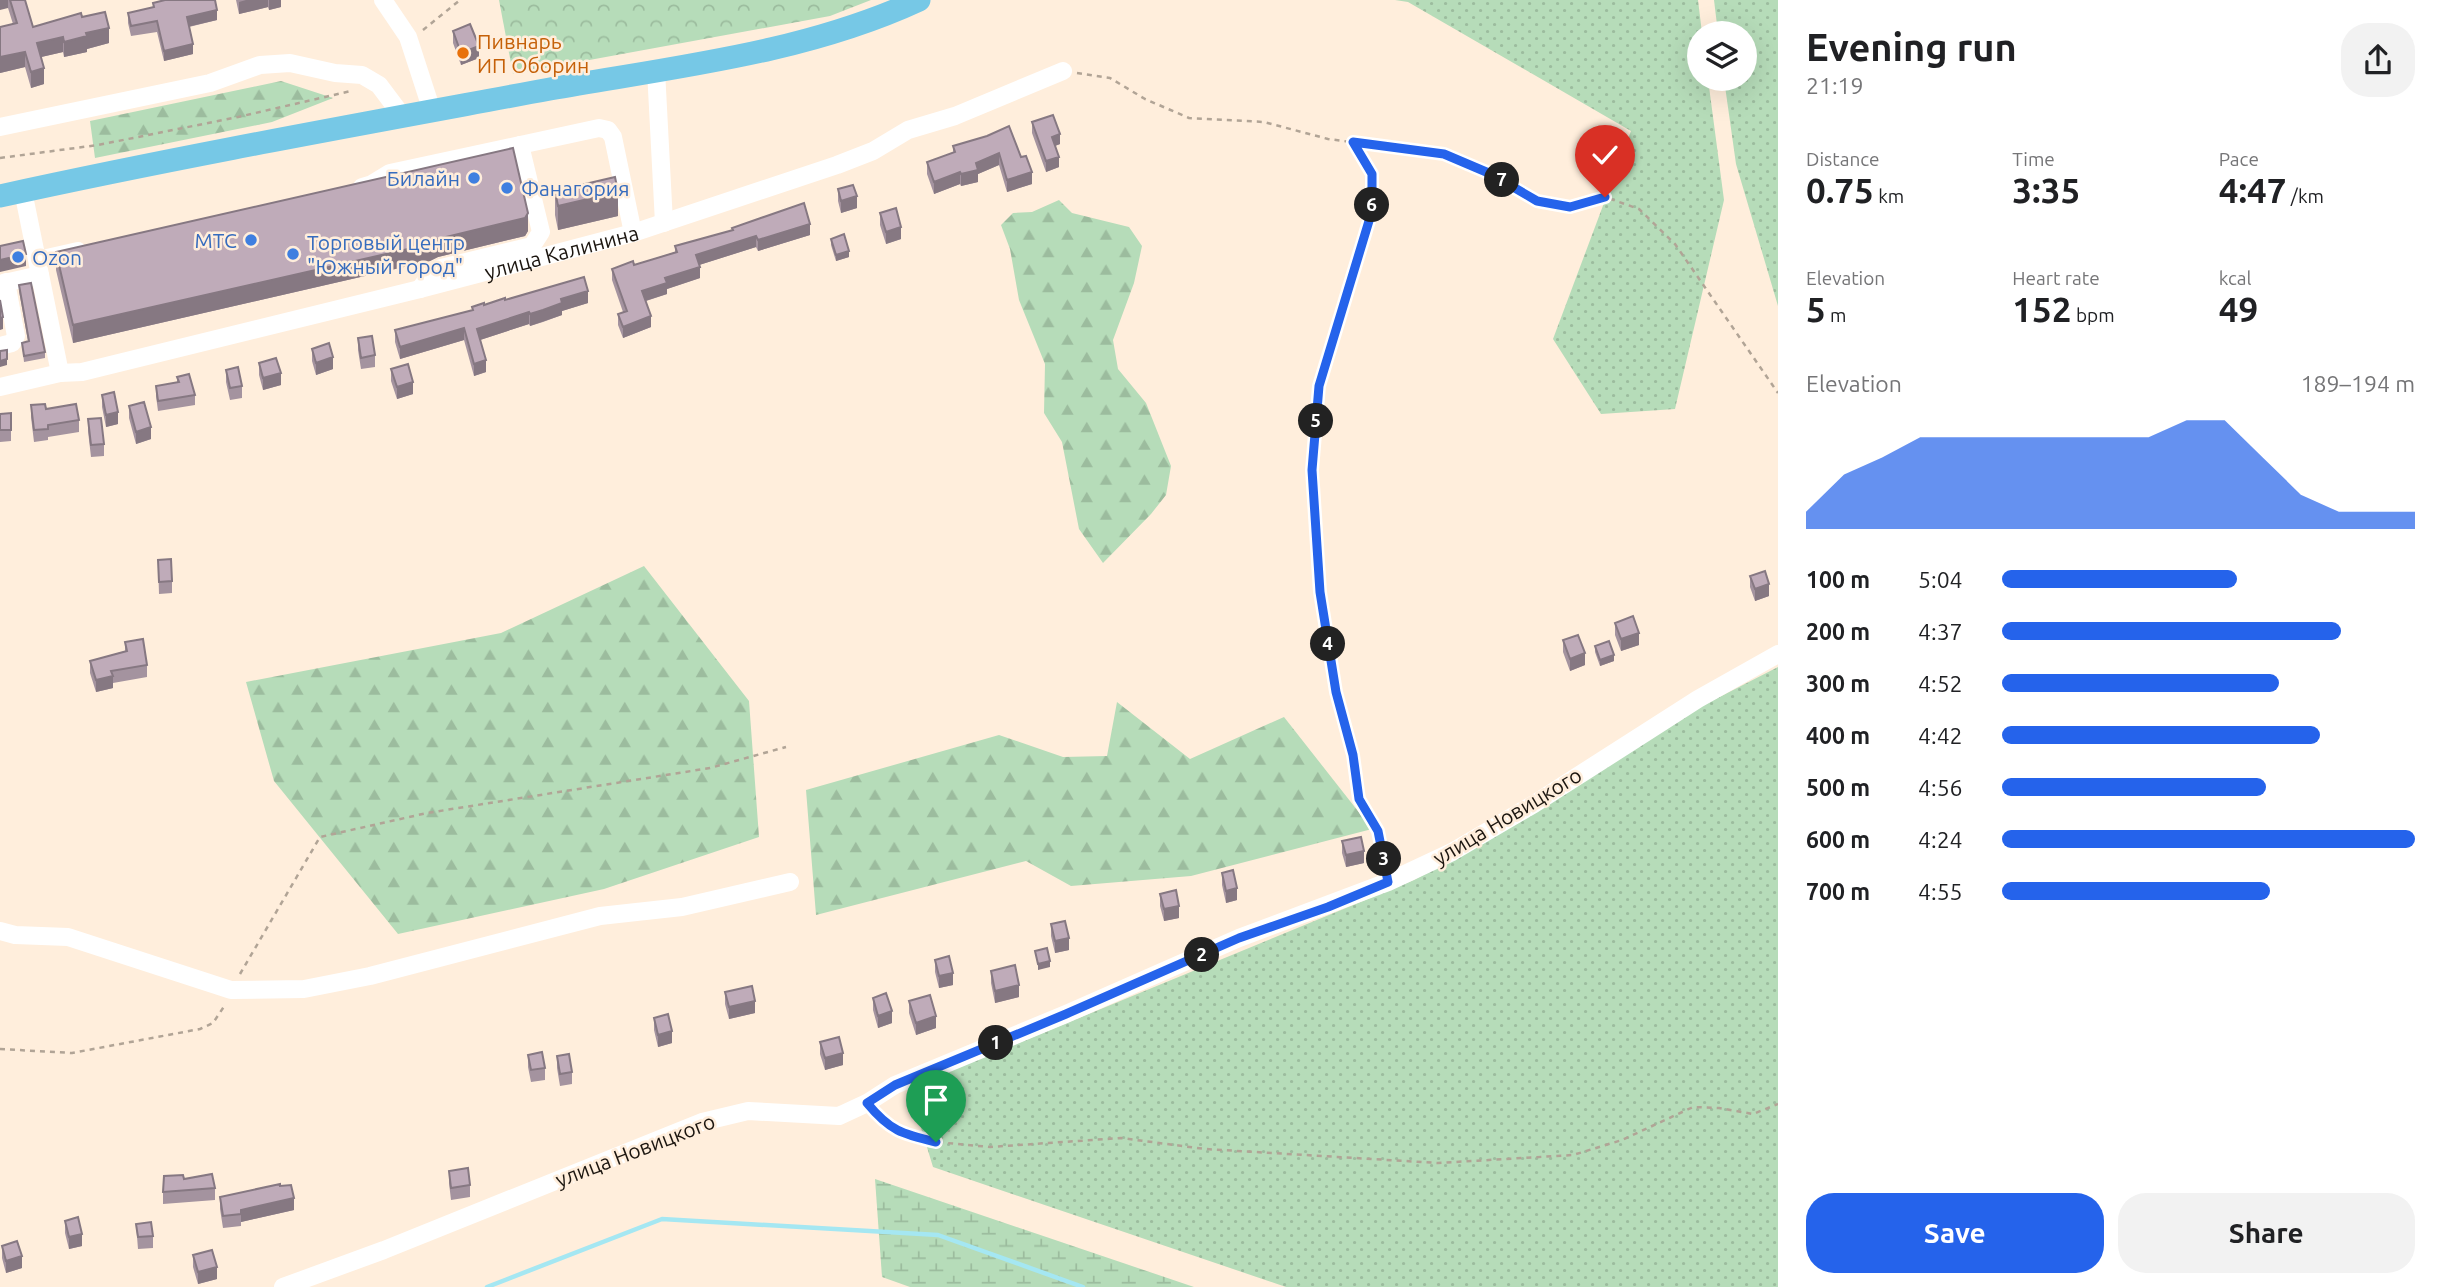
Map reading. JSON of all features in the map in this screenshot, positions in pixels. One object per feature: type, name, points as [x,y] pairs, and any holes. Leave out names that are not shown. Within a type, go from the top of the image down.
[{"type":"main road","points":[[0,196],[432,111],[731,57],[806,39],[891,13],[919,0]]},
{"type":"street","points":[[383,0],[408,37],[432,111]]},
{"type":"street","points":[[0,127],[210,83],[260,65],[290,63],[335,73],[362,75],[379,85],[403,117]]},
{"type":"street","points":[[656,70],[664,223]]},
{"type":"street","name":"улица Калинина","points":[[0,387],[60,373],[82,372],[634,233],[873,151],[908,130],[955,116],[1063,71]]},
{"type":"street","points":[[344,191],[372,184],[390,173],[599,128],[608,130],[613,137],[634,233]]},
{"type":"street","points":[[420,289],[430,275],[441,268],[532,246],[541,232],[520,145]]},
{"type":"street","points":[[23,191],[60,373]]},
{"type":"street","points":[[11,244],[33,240]]},
{"type":"street","points":[[0,346],[12,343],[16,336],[3,283],[58,256],[99,246]]},
{"type":"street","name":"улица Новицкого","points":[[283,1287],[384,1250],[702,1122],[748,1111],[839,1116],[867,1103],[895,1085],[1239,938],[1328,907],[1388,882],[1452,852],[1534,804],[1698,699],[1778,654]]},
{"type":"street","points":[[0,931],[15,935],[68,937],[231,990],[304,989],[357,979],[495,945],[600,916],[682,907],[790,882]]},
{"type":"path","points":[[408,37],[425,29],[460,0]]},
{"type":"path","points":[[1063,71],[1110,78],[1145,99],[1189,118],[1264,122],[1328,139],[1444,154],[1491,174],[1537,201],[1570,207],[1605,197],[1639,209],[1675,244],[1778,393]]},
{"type":"path","points":[[0,158],[98,145],[379,85]]},
{"type":"path","points":[[1353,142],[1372,174],[1372,211],[1319,386],[1312,470],[1320,592],[1336,692],[1353,755],[1359,799],[1378,831],[1388,882]]},
{"type":"path","points":[[0,1049],[72,1053],[200,1029],[213,1023],[222,1013],[231,990],[320,837],[428,813],[710,768],[786,747]]},
{"type":"path","points":[[867,1103],[884,1123],[906,1135],[936,1142],[990,1147],[1121,1138],[1205,1149],[1438,1163],[1573,1155],[1622,1140],[1693,1107],[1753,1114],[1778,1104]]},
{"type":"green space","points":[[499,0],[871,0],[830,16],[513,74]]},
{"type":"green space","points":[[1395,0],[1698,0],[1701,21],[1687,21],[1687,91],[1710,91],[1724,200],[1675,409],[1601,414],[1553,339],[1631,131],[1408,2]]},
{"type":"green space","points":[[1714,0],[1778,0],[1778,306],[1736,164],[1726,91],[1757,91],[1757,21],[1717,21]]},
{"type":"green space","points":[[281,81],[333,98],[272,122],[95,158],[90,121]]},
{"type":"green space","points":[[1059,200],[1072,213],[1129,227],[1142,246],[1134,283],[1113,340],[1118,369],[1146,403],[1171,466],[1166,495],[1103,563],[1079,529],[1062,442],[1044,413],[1045,364],[1019,300],[1010,249],[1001,225],[1013,213],[1032,212]]},
{"type":"green space","points":[[644,566],[749,701],[759,837],[604,889],[398,934],[274,781],[246,682],[501,633]]},
{"type":"green space","points":[[1778,667],[1778,1287],[1286,1287],[933,1167],[909,1088],[1414,880],[1520,822],[1700,707]]},
{"type":"green space","points":[[1117,702],[1190,759],[1284,717],[1372,829],[1191,876],[1071,886],[1026,861],[816,915],[806,790],[999,735],[1063,757],[1107,756]]},
{"type":"green space","points":[[875,1179],[1194,1287],[910,1287],[882,1277]]},
{"type":"building","points":[[10,0],[25,0],[33,27],[81,13],[82,17],[105,12],[109,28],[64,42],[63,37],[37,43],[44,68],[31,72],[25,52],[0,57],[0,27],[17,23]]},
{"type":"building","points":[[165,0],[215,0],[217,10],[187,17],[193,44],[164,51],[157,21],[131,26],[128,13],[154,7],[153,3]]},
{"type":"building","points":[[470,24],[479,46],[461,53],[453,31]]},
{"type":"building","points":[[1053,115],[1060,134],[1052,137],[1059,157],[1046,161],[1032,122]]},
{"type":"building","points":[[1009,126],[1021,157],[1026,156],[1032,172],[1007,180],[999,153],[976,163],[978,170],[960,172],[934,182],[927,162],[955,152],[953,146]]},
{"type":"building","name":"Торговый центр \"Южный город\"","points":[[513,148],[528,213],[525,218],[438,239],[430,244],[73,325],[56,252]]},
{"type":"building","points":[[615,177],[618,192],[558,206],[555,191]]},
{"type":"building","points":[[853,185],[857,196],[841,201],[838,189]]},
{"type":"building","points":[[804,203],[810,224],[758,240],[756,236],[696,255],[700,267],[665,278],[667,283],[642,291],[651,316],[623,327],[618,314],[627,311],[612,269],[633,261],[634,265],[677,252],[675,246],[733,230],[732,228]]},
{"type":"building","points":[[896,208],[901,227],[886,232],[880,213]]},
{"type":"building","points":[[844,234],[849,251],[836,255],[831,239]]},
{"type":"building","points":[[23,241],[26,254],[0,260],[0,246]]},
{"type":"building","points":[[584,277],[588,291],[561,299],[562,303],[543,310],[477,329],[486,360],[474,364],[464,328],[400,347],[395,330]]},
{"type":"building","points":[[31,283],[45,352],[24,356],[22,343],[29,341],[19,285]]},
{"type":"building","points":[[372,336],[375,355],[361,358],[358,338]]},
{"type":"building","points":[[329,343],[333,357],[316,363],[312,349]]},
{"type":"building","points":[[7,350],[7,359],[0,361],[0,351]]},
{"type":"building","points":[[276,358],[281,373],[263,378],[259,363]]},
{"type":"building","points":[[408,364],[413,382],[397,387],[391,369]]},
{"type":"building","points":[[238,367],[242,386],[230,388],[226,370]]},
{"type":"building","points":[[189,374],[195,395],[158,401],[156,386],[179,382],[177,377]]},
{"type":"building","points":[[114,392],[118,412],[106,415],[102,395]]},
{"type":"building","points":[[144,402],[151,427],[136,432],[129,406]]},
{"type":"building","points":[[45,404],[46,409],[76,404],[79,420],[34,430],[31,405]]},
{"type":"building","points":[[11,413],[11,430],[0,430],[0,414]]},
{"type":"building","points":[[101,418],[104,444],[91,445],[88,419]]},
{"type":"building","points":[[171,559],[172,581],[159,582],[158,560]]},
{"type":"building","points":[[1765,571],[1769,584],[1755,589],[1750,576]]},
{"type":"building","points":[[1633,616],[1639,633],[1621,639],[1615,623]]},
{"type":"building","points":[[1578,635],[1585,653],[1570,659],[1563,640]]},
{"type":"building","points":[[143,639],[147,665],[111,671],[113,676],[96,680],[90,661],[127,651],[125,642]]},
{"type":"building","points":[[1609,641],[1614,655],[1600,660],[1595,646]]},
{"type":"building","points":[[1361,837],[1364,851],[1346,855],[1342,841]]},
{"type":"building","points":[[1233,870],[1237,888],[1226,891],[1222,873]]},
{"type":"building","points":[[1176,890],[1179,906],[1164,909],[1160,894]]},
{"type":"building","points":[[1065,921],[1069,938],[1055,941],[1051,924]]},
{"type":"building","points":[[1047,948],[1050,961],[1038,964],[1035,951]]},
{"type":"building","points":[[949,956],[953,973],[939,976],[935,960]]},
{"type":"building","points":[[1015,965],[1019,985],[995,991],[991,971]]},
{"type":"building","points":[[752,986],[755,1001],[729,1007],[725,992]]},
{"type":"building","points":[[886,993],[892,1011],[878,1016],[873,998]]},
{"type":"building","points":[[930,995],[936,1016],[916,1023],[909,1001]]},
{"type":"building","points":[[668,1014],[672,1031],[658,1035],[654,1018]]},
{"type":"building","points":[[839,1037],[843,1053],[825,1058],[820,1042]]},
{"type":"building","points":[[542,1052],[545,1068],[531,1070],[528,1055]]},
{"type":"building","points":[[569,1054],[572,1072],[560,1074],[557,1056]]},
{"type":"building","points":[[468,1168],[470,1185],[451,1188],[449,1171]]},
{"type":"building","points":[[212,1174],[215,1188],[163,1192],[164,1176],[183,1175],[184,1179]]},
{"type":"building","points":[[280,1184],[291,1185],[294,1198],[241,1210],[241,1214],[223,1216],[220,1197]]},
{"type":"building","points":[[78,1217],[82,1234],[69,1237],[65,1221]]},
{"type":"building","points":[[151,1222],[153,1236],[138,1237],[136,1224]]},
{"type":"building","points":[[17,1241],[22,1256],[6,1261],[2,1246]]},
{"type":"building","points":[[212,1250],[217,1267],[198,1272],[193,1255]]},
{"type":"waterway","points":[[487,1287],[662,1219],[938,1235],[1083,1287]]},
{"type":"place","name":"Пивнарь ИП Оборин","points":[[463,53]]},
{"type":"place","name":"Билайн","points":[[474,178]]},
{"type":"place","name":"Фанагория","points":[[507,188]]},
{"type":"place","name":"МТС","points":[[251,240]]},
{"type":"place","name":"Торговый центр \"Южный город\"","points":[[293,254]]},
{"type":"place","name":"Ozon","points":[[18,257]]},
{"type":"route","points":[[936,1142],[906,1135],[884,1123],[867,1103],[895,1085],[1239,938],[1328,907],[1388,882],[1378,831],[1359,799],[1353,755],[1336,692],[1320,592],[1312,470],[1319,386],[1372,211],[1372,174],[1353,142],[1444,154],[1491,174],[1537,201],[1570,207],[1605,197]]}]
